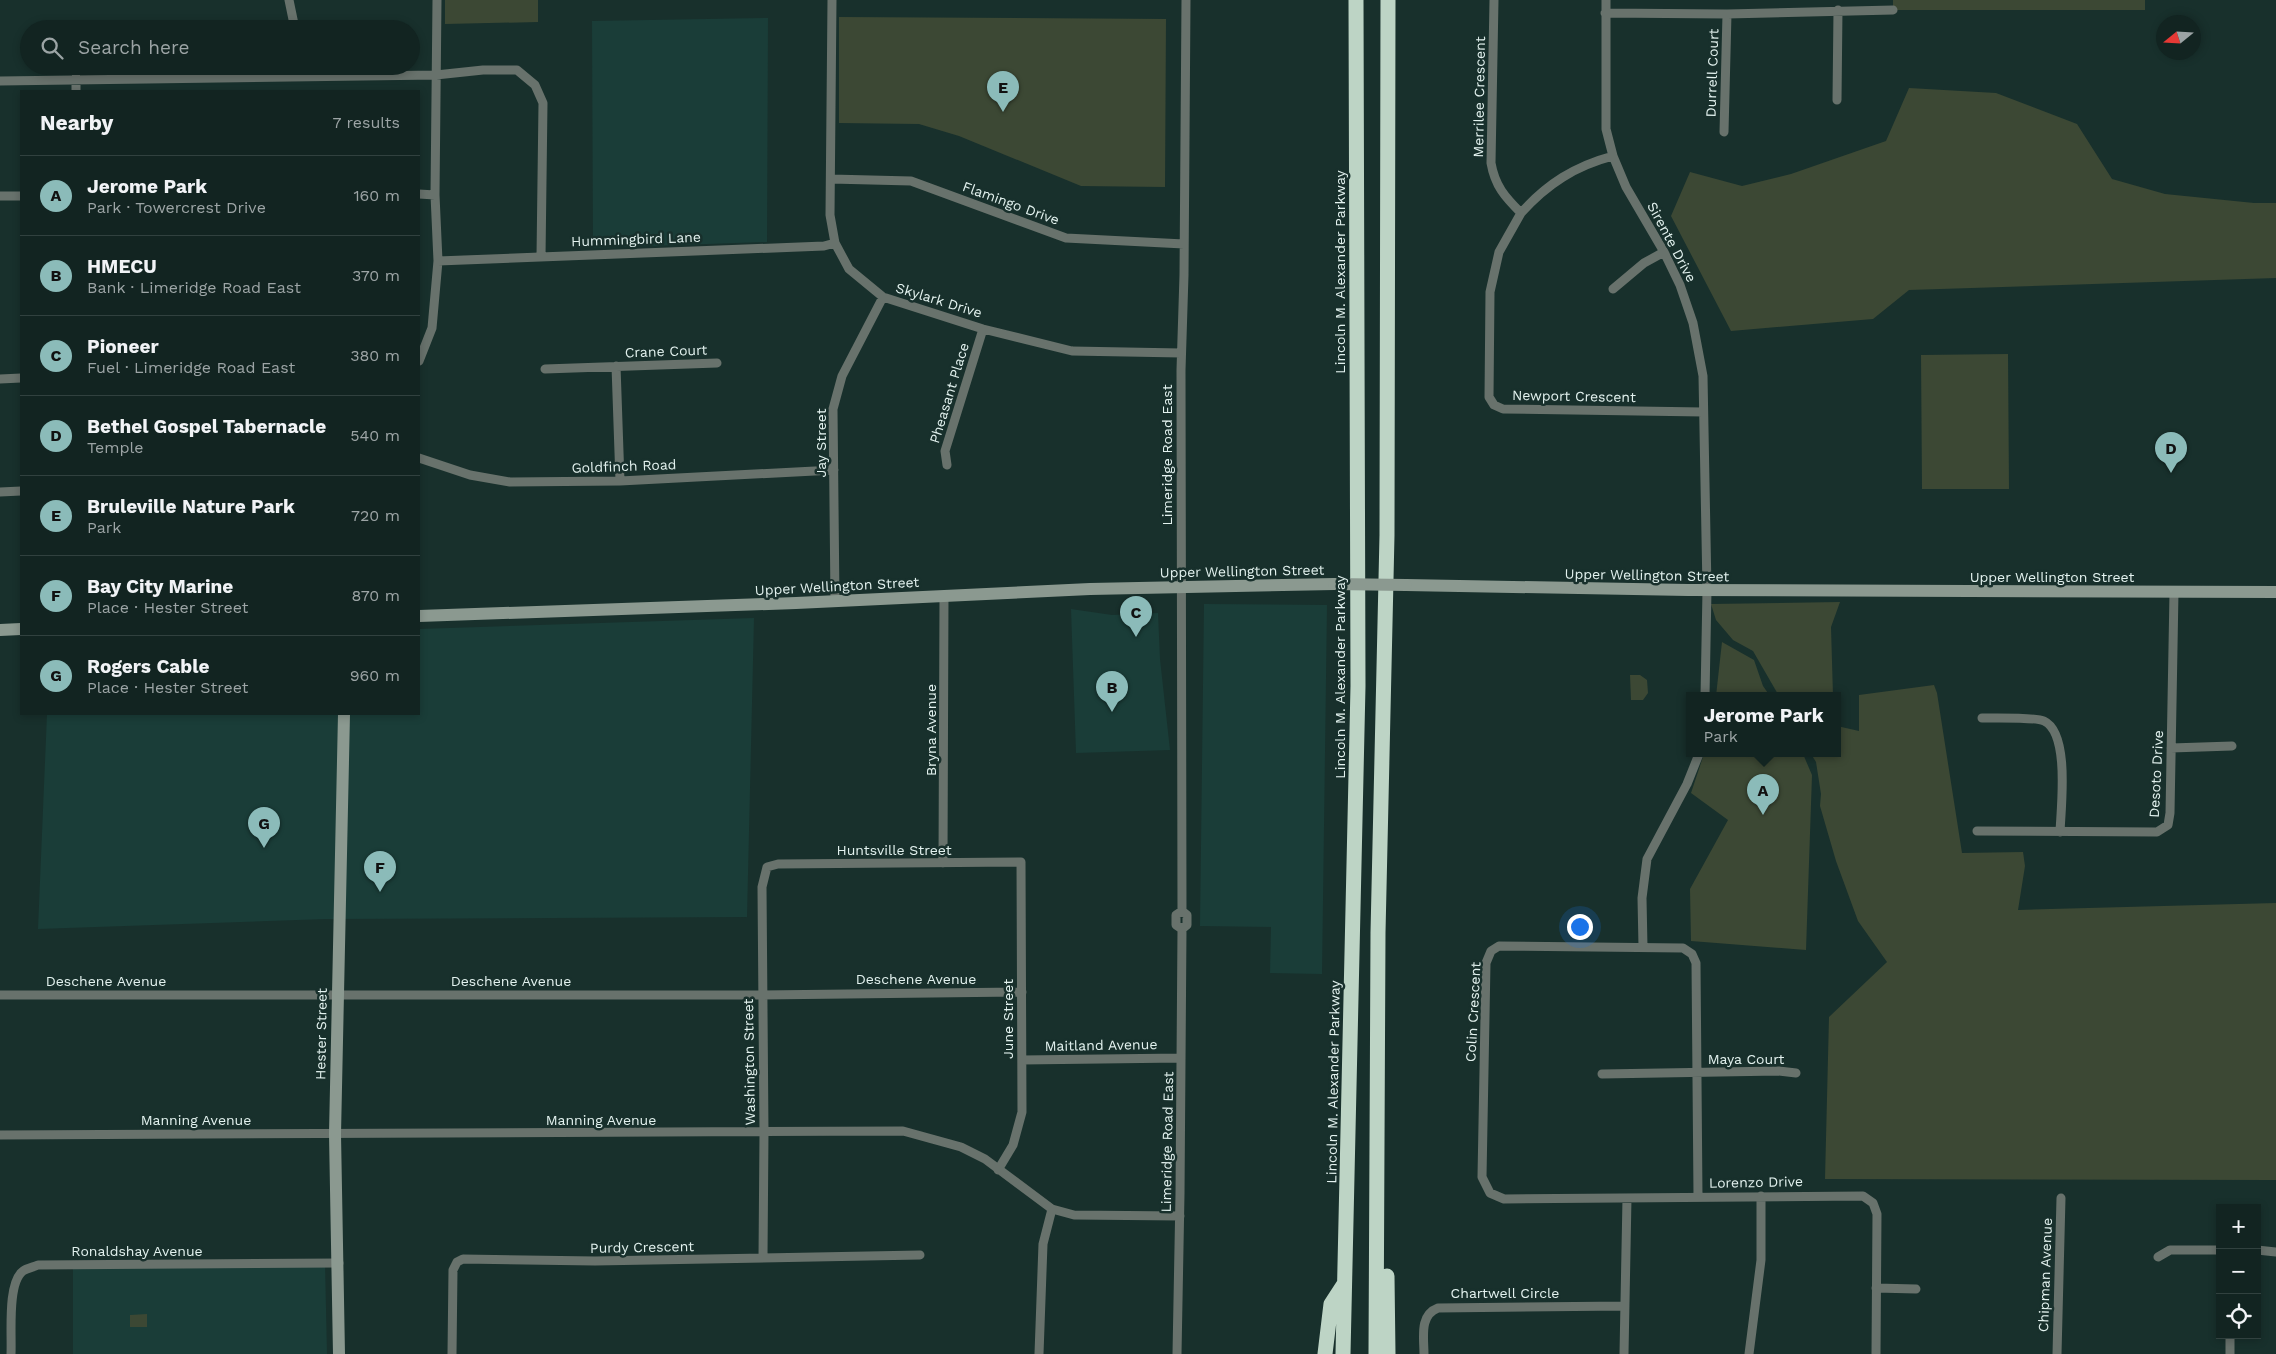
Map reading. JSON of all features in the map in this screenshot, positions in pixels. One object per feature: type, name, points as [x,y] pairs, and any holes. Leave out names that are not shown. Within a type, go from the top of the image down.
[{"type":"highway","name":"Lincoln M. Alexander Parkway","points":[[1343,1354],[1358,686],[1356,0]]},
{"type":"highway","points":[[1376,1354],[1378,933],[1387,535],[1388,0]]},
{"type":"highway","points":[[1378,1238],[1387,1271],[1388,1354]]},
{"type":"highway","points":[[1326,1354],[1331,1304],[1344,1282]]},
{"type":"main road","name":"Upper Wellington Street","points":[[420,616],[835,601],[1090,589],[1334,584],[1707,590],[2276,592]]},
{"type":"main road","points":[[0,630],[20,629]]},
{"type":"main road","name":"Hester Street","points":[[339,1354],[339,1263],[335,1205],[335,1134],[344,715]]},
{"type":"street","points":[[289,0],[293,20]]},
{"type":"street","points":[[420,358],[432,328],[438,261],[435,194],[437,0]]},
{"type":"street","name":"Skylark Drive","points":[[832,0],[830,215],[836,243],[849,269],[883,297],[983,329],[1072,351],[1181,354]]},
{"type":"street","name":"Limeridge Road East","points":[[1176,1354],[1180,1216],[1182,929],[1176,925],[1176,915],[1182,911],[1181,354],[1186,0]]},
{"type":"street","name":"Merrilee Crescent","points":[[1494,0],[1491,163],[1498,188],[1521,214]]},
{"type":"street","name":"Sirente Drive","points":[[1606,0],[1606,129],[1613,156],[1626,187],[1664,252],[1680,285],[1693,323],[1703,376],[1707,590],[1705,692]]},
{"type":"street","points":[[1837,100],[1838,10]]},
{"type":"street","points":[[1606,12],[1727,14],[1893,10]]},
{"type":"street","name":"Durrell Court","points":[[1724,132],[1727,14]]},
{"type":"street","points":[[420,75],[436,75],[483,70],[517,70],[535,84],[543,103],[540,257]]},
{"type":"street","points":[[0,81],[175,75]]},
{"type":"street","points":[[76,78],[76,90]]},
{"type":"street","name":"Newport Crescent","points":[[1613,156],[1587,164],[1564,175],[1542,190],[1521,214],[1500,252],[1490,292],[1489,397],[1494,405],[1503,409],[1703,412]]},
{"type":"street","name":"Flamingo Drive","points":[[831,179],[911,181],[1066,238],[1184,244]]},
{"type":"street","points":[[420,194],[435,194]]},
{"type":"street","points":[[0,196],[20,196]]},
{"type":"street","name":"Hummingbird Lane","points":[[438,261],[824,246],[836,243]]},
{"type":"street","points":[[1613,289],[1644,263],[1664,252]]},
{"type":"street","name":"Jay Street","points":[[835,601],[832,409],[842,376],[883,297]]},
{"type":"street","name":"Pheasant Place","points":[[948,465],[945,451],[983,329]]},
{"type":"street","name":"Crane Court","points":[[545,369],[716,363]]},
{"type":"street","name":"Crane Court","points":[[616,366],[620,480]]},
{"type":"street","points":[[0,379],[20,378]]},
{"type":"street","name":"Goldfinch Road","points":[[420,458],[470,476],[510,482],[620,480],[834,470]]},
{"type":"street","points":[[0,492],[20,491]]},
{"type":"street","name":"Desoto Drive","points":[[1977,831],[2157,832],[2168,824],[2172,748],[2174,592]]},
{"type":"street","name":"Bryna Avenue","points":[[943,863],[944,596]]},
{"type":"street","points":[[1982,718],[2043,720],[2055,728],[2061,748],[2060,832]]},
{"type":"street","points":[[2172,748],[2232,746]]},
{"type":"street","points":[[1643,946],[1642,898],[1647,859],[1687,784],[1699,757]]},
{"type":"street","name":"Huntsville Street","points":[[767,867],[778,864],[1021,862]]},
{"type":"street","name":"June Street","points":[[998,1170],[1013,1145],[1020,1121],[1023,1096],[1021,862]]},
{"type":"street","name":"Washington Street","points":[[763,1257],[762,887],[767,867]]},
{"type":"street","name":"Colin Crescent","points":[[1487,1190],[1482,1177],[1486,962],[1491,951],[1499,946],[1643,946],[1683,948],[1692,954],[1696,963],[1698,1196]]},
{"type":"street","name":"Deschene Avenue","points":[[0,995],[762,995],[1022,992]]},
{"type":"street","name":"Maitland Avenue","points":[[1022,1060],[1181,1058]]},
{"type":"street","name":"Maya Court","points":[[1602,1074],[1779,1071],[1796,1074]]},
{"type":"street","name":"Manning Avenue","points":[[0,1135],[903,1132],[961,1147],[985,1159],[1052,1209],[1074,1215],[1180,1216]]},
{"type":"street","name":"Lorenzo Drive","points":[[1487,1190],[1496,1197],[1504,1199],[1857,1195],[1868,1199],[1874,1206],[1877,1214],[1876,1354]]},
{"type":"street","points":[[1749,1354],[1762,1260],[1761,1196]]},
{"type":"street","points":[[1624,1354],[1627,1198]]},
{"type":"street","name":"Chipman Avenue","points":[[2057,1354],[2061,1198]]},
{"type":"street","points":[[1039,1354],[1043,1244],[1052,1209]]},
{"type":"street","points":[[2158,1257],[2170,1250],[2216,1250]]},
{"type":"street","points":[[2261,1250],[2276,1252]]},
{"type":"street","name":"Purdy Crescent","points":[[452,1354],[453,1270],[457,1262],[464,1260],[595,1262],[920,1255]]},
{"type":"street","name":"Ronaldshay Avenue","points":[[11,1354],[12,1298],[16,1279],[25,1270],[38,1265],[339,1263]]},
{"type":"street","points":[[1876,1288],[1916,1289]]},
{"type":"street","name":"Chartwell Circle","points":[[1424,1354],[1424,1322],[1430,1313],[1438,1308],[1625,1306]]},
{"type":"street","points":[[2230,1339],[2230,1354]]},
{"type":"shaded area","points":[[768,18],[767,242],[593,248],[592,21]]},
{"type":"shaded area","points":[[1204,604],[1327,605],[1322,974],[1270,973],[1271,927],[1200,926]]},
{"type":"shaded area","points":[[1071,609],[1112,615],[1158,613],[1160,659],[1170,750],[1076,753]]},
{"type":"shaded area","points":[[754,618],[747,917],[326,919],[38,929],[47,715],[420,715],[420,629]]},
{"type":"shaded area","points":[[73,1262],[325,1263],[327,1354],[73,1354]]},
{"type":"green space","points":[[445,0],[538,0],[538,22],[445,24]]},
{"type":"green space","points":[[1893,0],[2145,0],[2145,10],[1893,10]]},
{"type":"green space","points":[[839,17],[1166,19],[1165,187],[1081,186],[959,136],[919,124],[839,123]]},
{"type":"green space","points":[[1909,88],[1996,93],[2077,124],[2112,179],[2165,194],[2254,203],[2276,203],[2276,278],[1909,290],[1873,319],[1731,331],[1671,216],[1690,172],[1742,186],[1791,174],[1886,141]]},
{"type":"green space","points":[[2008,354],[2009,489],[1922,489],[1921,355]]},
{"type":"green space","points":[[1840,602],[1831,627],[1833,692],[1777,692],[1753,651],[1733,640],[1716,620],[1711,604]]},
{"type":"green space","points":[[1722,642],[1754,660],[1763,686],[1767,692],[1716,692]]},
{"type":"green space","points":[[1630,675],[1640,675],[1647,680],[1648,693],[1643,700],[1631,700]]},
{"type":"green space","points":[[1934,685],[1937,693],[1962,853],[2023,852],[2025,866],[2018,910],[2276,903],[2276,1180],[1825,1179],[1829,1017],[1887,962],[1858,921],[1836,861],[1820,806],[1821,794],[1816,762],[1813,757],[1841,757],[1841,727],[1859,731],[1859,695]]},
{"type":"green space","points":[[1703,757],[1804,757],[1812,775],[1806,950],[1691,941],[1690,889],[1728,820],[1691,793]]},
{"type":"green space","points":[[147,1314],[147,1327],[130,1327],[130,1315]]},
{"type":"place","name":"Bruleville Nature Park","points":[[1003,112]]},
{"type":"place","name":"Bethel Gospel Tabernacle","points":[[2171,473]]},
{"type":"place","name":"Pioneer","points":[[1136,637]]},
{"type":"place","name":"HMECU","points":[[1112,712]]},
{"type":"place","name":"Jerome Park","points":[[1763,815]]},
{"type":"place","name":"Rogers Cable","points":[[264,848]]},
{"type":"place","name":"Bay City Marine","points":[[380,892]]}]
